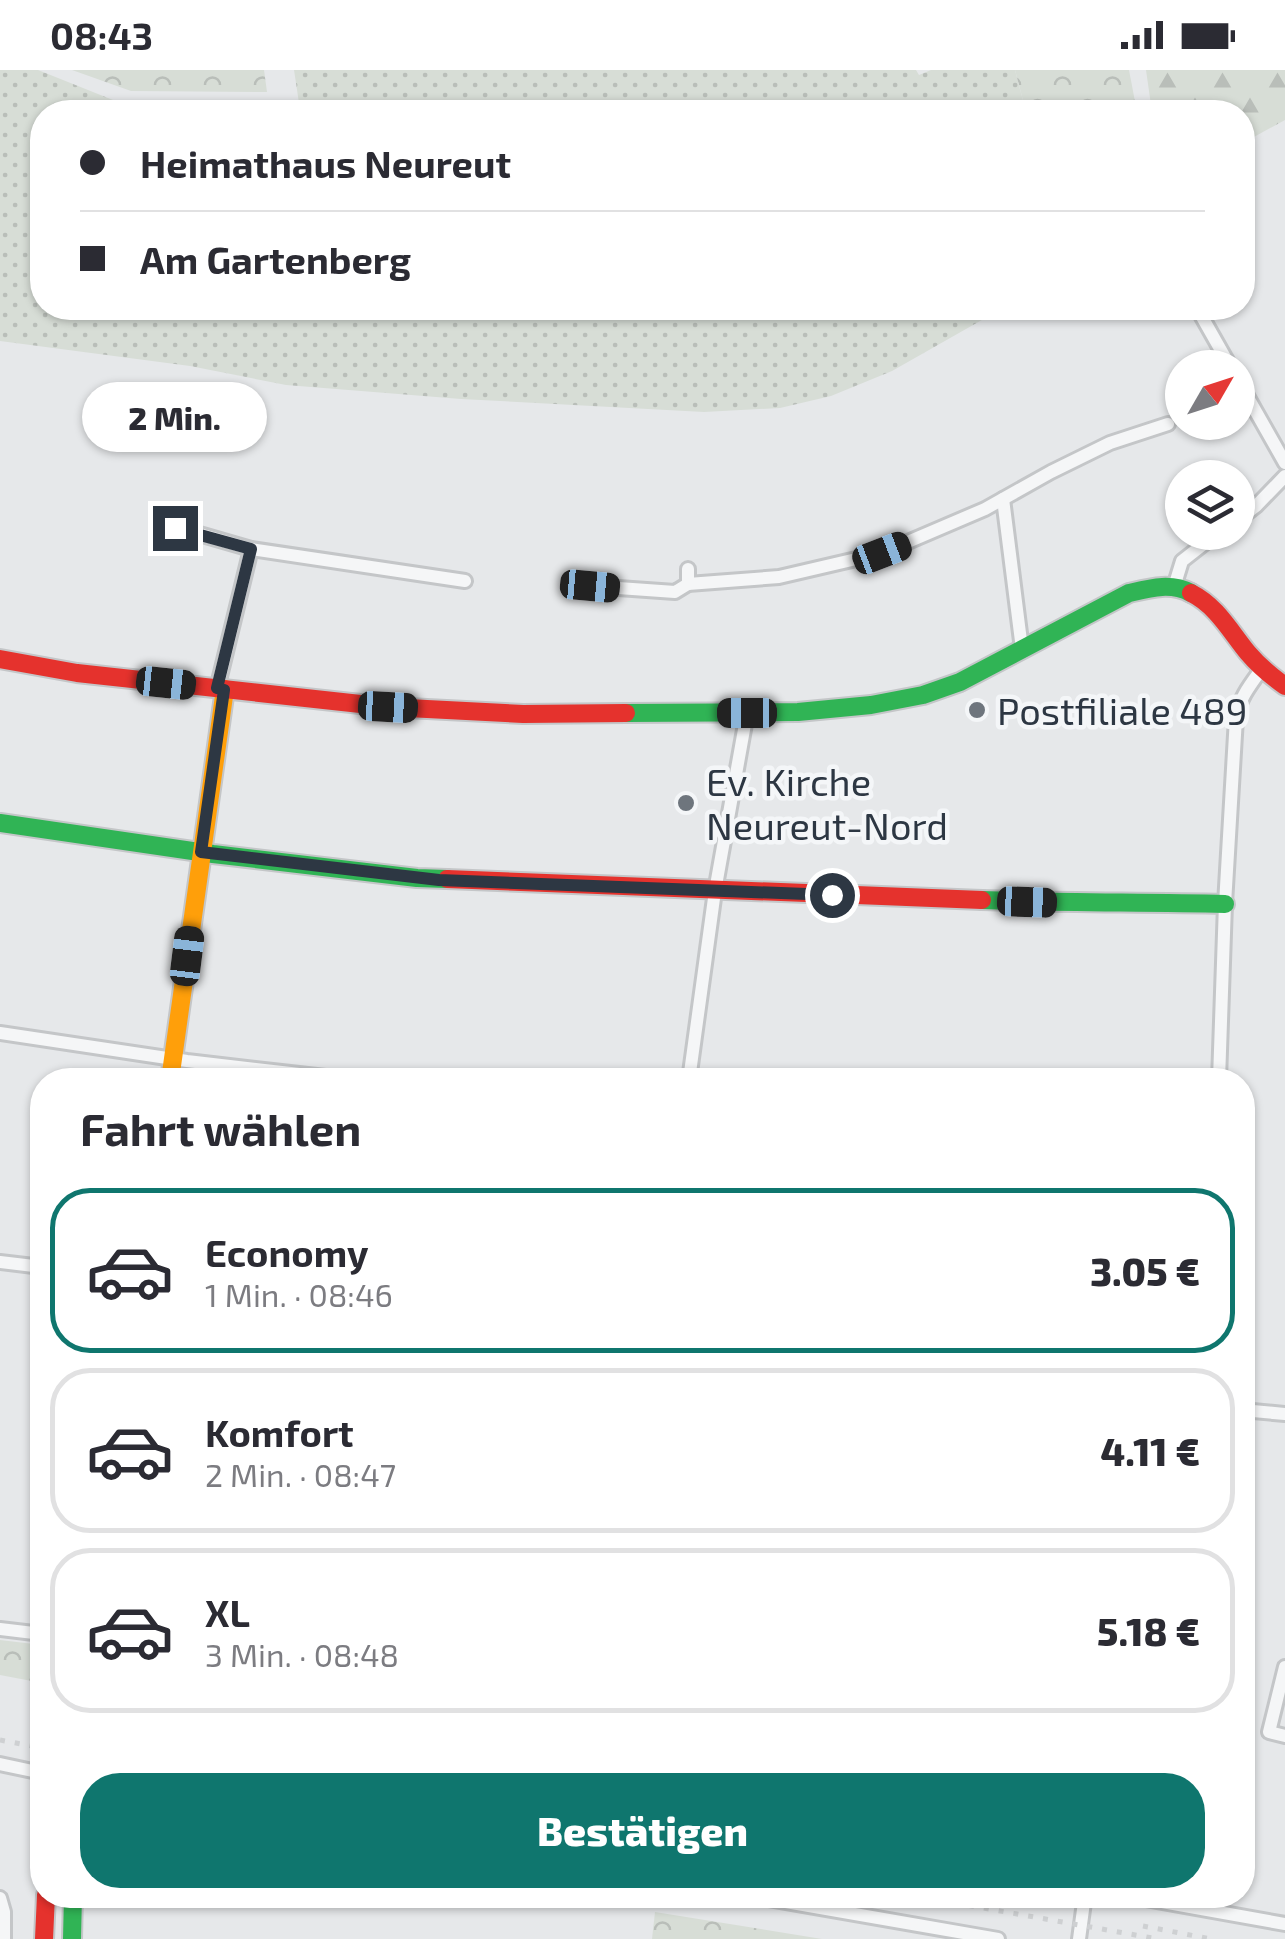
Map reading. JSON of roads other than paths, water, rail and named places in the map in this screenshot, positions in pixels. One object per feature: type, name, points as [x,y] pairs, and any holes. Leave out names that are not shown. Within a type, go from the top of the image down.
[{"type":"street","points":[[1204,320],[1220,350]]},
{"type":"street","points":[[1255,410],[1285,463]]},
{"type":"street","points":[[590,586],[675,592],[688,584],[780,577],[862,560],[908,544],[1110,443],[1165,425]]},
{"type":"street","points":[[1255,507],[1285,476]]},
{"type":"street","points":[[1003,499],[1022,649]]},
{"type":"street","points":[[175,528],[251,549],[465,581]]},
{"type":"street","points":[[172,1068],[221,689],[251,549]]},
{"type":"street","points":[[1174,587],[1182,561],[1193,550]]},
{"type":"street","points":[[688,569],[688,584]]},
{"type":"street","points":[[0,659],[76,673],[388,707],[524,714],[747,713],[871,705],[922,695],[960,682],[1148,586],[1174,587],[1212,606],[1261,670],[1285,686]]},
{"type":"street","points":[[1219,1068],[1236,718],[1247,689],[1261,670]]},
{"type":"street","points":[[691,1068],[715,891],[747,713]]},
{"type":"street","points":[[0,823],[417,878],[1066,903],[1225,904]]},
{"type":"street","points":[[0,1033],[250,1068]]},
{"type":"street","points":[[0,1262],[30,1266]]},
{"type":"street","points":[[1255,1411],[1285,1414]]},
{"type":"street","points":[[0,1629],[30,1633]]},
{"type":"street","points":[[1285,1667],[1269,1732],[1285,1736]]},
{"type":"street","points":[[0,1764],[30,1770]]},
{"type":"street","points":[[0,1898],[4,1939]]},
{"type":"street","points":[[44,1939],[45,1908]]},
{"type":"street","points":[[72,1939],[73,1908]]},
{"type":"street","points":[[820,1908],[998,1939]]},
{"type":"street","points":[[1078,1939],[1079,1908]]},
{"type":"street","points":[[1196,1908],[1285,1924]]},
{"type":"railway","points":[[0,1740],[30,1746]]},
{"type":"railway","points":[[983,1908],[1158,1939]]},
{"type":"railway","points":[[1143,1926],[1211,1939]]},
{"type":"place","name":"Postfiliale 489","points":[[977,710]]},
{"type":"place","name":"Ev. Kirche Neureut-Nord","points":[[686,803]]}]
